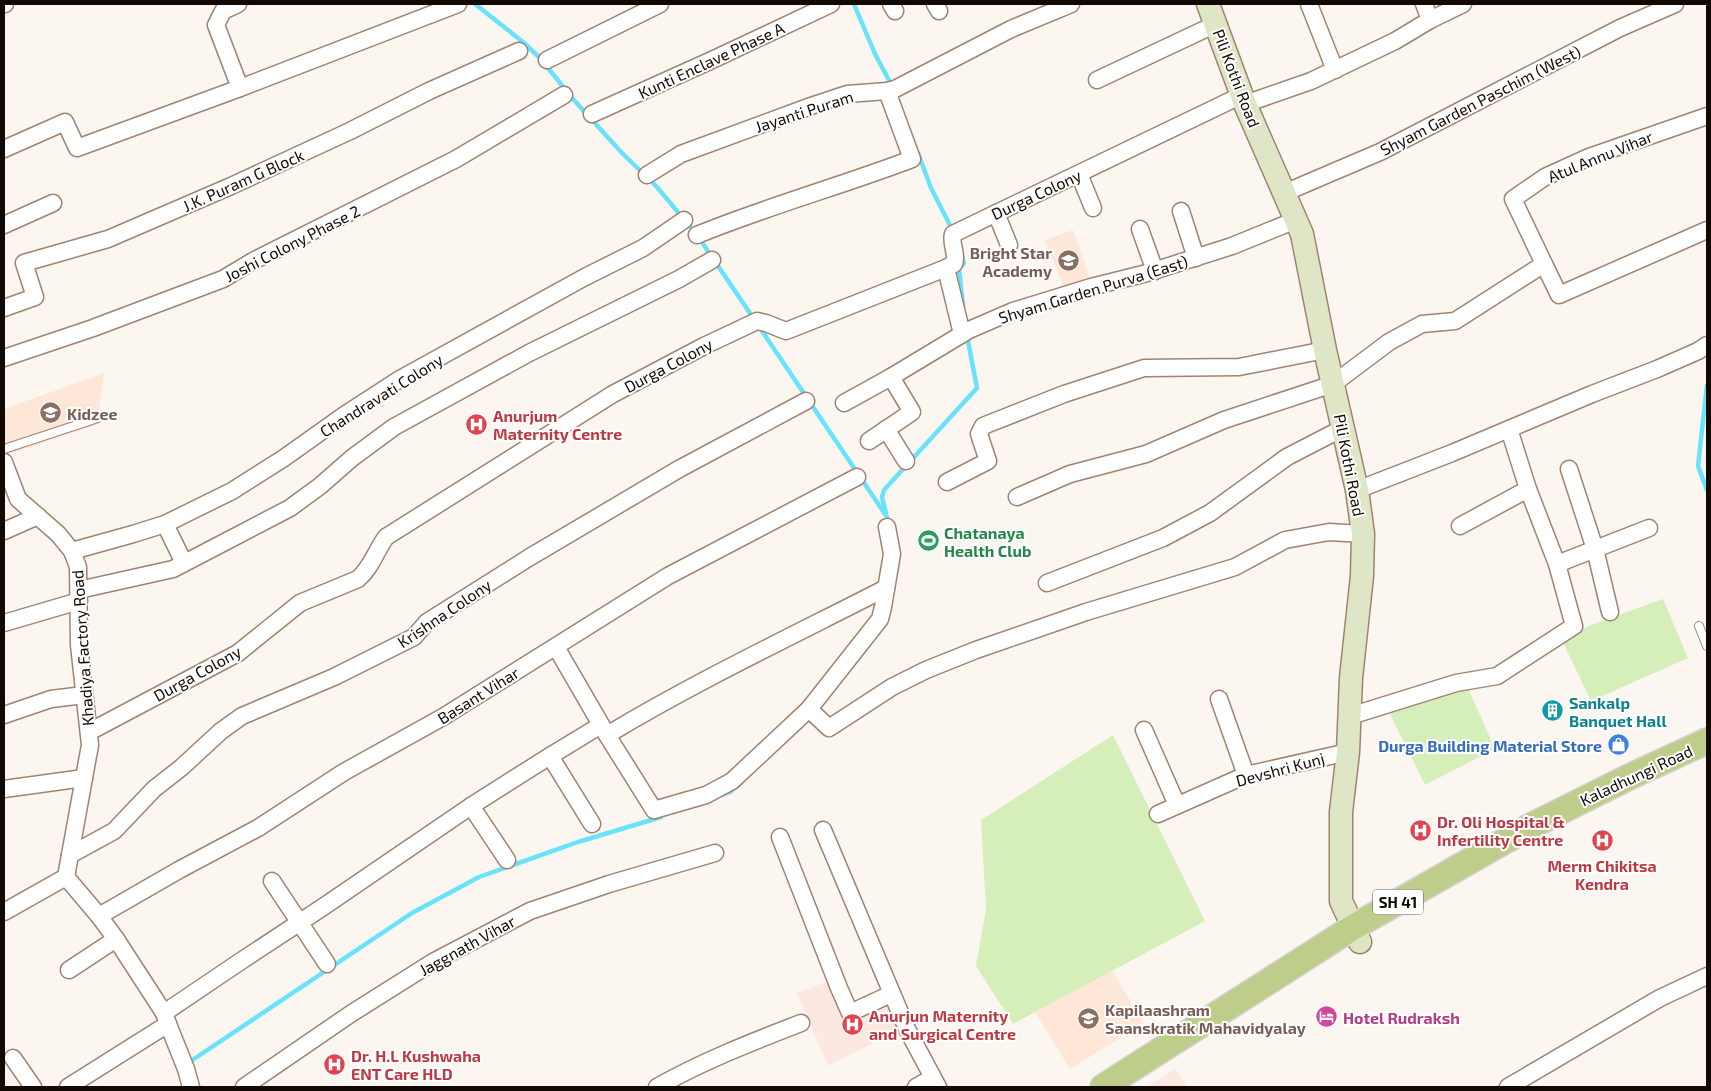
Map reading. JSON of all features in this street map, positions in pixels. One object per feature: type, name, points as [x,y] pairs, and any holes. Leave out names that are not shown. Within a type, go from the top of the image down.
[{"type":"main road","name":"Kaladhungi Road","points":[[1120,1085],[1530,826],[1707,741]]},
{"type":"main road","name":"Kaladhungi Road","points":[[1356,935],[1650,783],[1707,756]]},
{"type":"street","points":[[238,4],[223,11],[216,25],[240,88]]},
{"type":"street","points":[[4,149],[65,122],[77,148],[240,88],[458,4]]},
{"type":"street","points":[[547,60],[660,4]]},
{"type":"street","name":"Kunti Enclave Phase A","points":[[592,114],[831,4]]},
{"type":"street","name":"Jayanti Puram","points":[[648,175],[681,154],[810,106],[847,94],[896,89],[1011,29],[1071,4]]},
{"type":"street","points":[[1309,4],[1335,70]]},
{"type":"street","points":[[1424,4],[1430,20]]},
{"type":"street","name":"Durga Colony","points":[[89,732],[238,653],[300,603],[358,579],[366,572],[378,547],[386,537],[613,394],[753,322],[766,323],[786,331],[946,268],[954,264],[956,260],[951,240],[952,234],[1243,100],[1311,81],[1395,41],[1430,20],[1463,4]]},
{"type":"street","name":"Shyam Garden Paschim (West)","points":[[1284,193],[1380,152],[1620,28],[1675,4]]},
{"type":"street","points":[[1097,80],[1212,14]]},
{"type":"street","name":"Pili Kothi Road","points":[[1212,14],[1243,100],[1302,234],[1325,350],[1357,490],[1363,534],[1362,576],[1351,678],[1348,752],[1341,812],[1341,901],[1356,935]]},
{"type":"street","name":"J.K. Puram G Block","points":[[4,308],[35,297],[24,263],[108,238],[222,190],[350,131],[429,91],[519,51]]},
{"type":"street","points":[[697,235],[738,218],[858,180],[912,159],[887,91]]},
{"type":"street","name":"Joshi Colony Phase 2","points":[[4,358],[224,280],[254,261],[456,159],[564,95]]},
{"type":"street","name":"Atul Annu Vihar","points":[[1544,264],[1513,199],[1545,177],[1588,157],[1707,116]]},
{"type":"street","points":[[1079,174],[1093,208]]},
{"type":"street","points":[[4,225],[53,203]]},
{"type":"street","points":[[1181,211],[1196,258]]},
{"type":"street","points":[[996,213],[1009,245]]},
{"type":"street","name":"Chandravati Colony","points":[[72,551],[165,524],[232,491],[400,379],[586,277],[643,248],[684,220]]},
{"type":"street","name":"Shyam Garden Purva (East)","points":[[844,403],[962,334],[1013,311],[1196,258],[1232,246],[1296,220]]},
{"type":"street","points":[[1140,229],[1154,271]]},
{"type":"street","points":[[1017,497],[1070,474],[1146,454],[1224,420],[1333,384],[1389,342],[1422,324],[1456,321],[1544,264],[1559,295],[1707,230]]},
{"type":"street","points":[[4,623],[79,596],[173,569],[290,508],[394,427],[528,353],[679,279],[712,260]]},
{"type":"street","points":[[946,268],[962,334]]},
{"type":"street","points":[[1357,490],[1665,366],[1698,352],[1707,344]]},
{"type":"street","points":[[947,482],[988,461],[979,434],[983,426],[1064,394],[1144,368],[1238,367],[1325,350]]},
{"type":"street","points":[[869,441],[912,412],[891,377]]},
{"type":"street","name":"Krishna Colony","points":[[70,855],[114,831],[154,789],[182,767],[221,731],[242,716],[334,677],[414,637],[427,622],[530,557],[679,468],[806,401]]},
{"type":"street","points":[[1047,583],[1163,538],[1210,513],[1287,457],[1343,428]]},
{"type":"street","points":[[886,429],[906,461]]},
{"type":"street","points":[[1350,716],[1456,683],[1497,676],[1574,626],[1557,564],[1528,489],[1509,429]]},
{"type":"street","name":"Khadiya Factory Road","points":[[4,462],[18,499],[58,534],[72,551],[78,567],[79,645],[90,745],[66,877]]},
{"type":"street","points":[[1569,469],[1595,550],[1610,612]]},
{"type":"street","name":"Basant Vihar","points":[[100,916],[179,870],[258,828],[344,772],[443,717],[668,576],[857,477]]},
{"type":"street","points":[[1460,526],[1528,489]]},
{"type":"street","points":[[4,531],[38,516]]},
{"type":"street","points":[[165,524],[184,563]]},
{"type":"street","points":[[556,647],[604,730],[654,810],[706,795],[732,781],[809,709],[880,619],[884,607],[892,554],[887,527]]},
{"type":"street","points":[[1557,564],[1648,528]]},
{"type":"street","points":[[809,709],[829,728],[892,687],[926,670],[984,647],[1086,612],[1235,567],[1285,540],[1329,532],[1363,534]]},
{"type":"street","points":[[68,1087],[300,922],[471,806],[550,756],[649,709],[886,588]]},
{"type":"street","points":[[4,715],[51,699],[84,695]]},
{"type":"street","points":[[1219,698],[1246,775]]},
{"type":"street","points":[[1144,730],[1177,806]]},
{"type":"street","name":"Devshri Kunj","points":[[1158,814],[1246,775],[1348,752]]},
{"type":"street","points":[[550,756],[592,824]]},
{"type":"street","points":[[4,789],[84,778]]},
{"type":"street","points":[[471,806],[507,860]]},
{"type":"street","points":[[822,830],[906,1029],[935,1082],[916,1087]]},
{"type":"street","points":[[780,837],[850,1013],[891,994]]},
{"type":"street","name":"Jaggnath Vihar","points":[[244,1087],[352,1013],[433,962],[530,911],[609,884],[715,853]]},
{"type":"street","points":[[4,912],[66,877],[100,916],[166,1019],[186,1069],[191,1087]]},
{"type":"street","points":[[272,881],[327,964]]},
{"type":"street","points":[[69,970],[116,939]]},
{"type":"street","points":[[1508,1087],[1660,998],[1707,976]]},
{"type":"street","points":[[657,1087],[748,1043],[801,1023]]},
{"type":"street","points":[[13,1058],[32,1087]]},
{"type":"lane","points":[[4,449],[98,418]]},
{"type":"lane","points":[[1699,626],[1707,646]]},
{"type":"shaded area","name":"Bright Star Academy","points":[[1073,230],[1091,281],[1065,290],[1045,240]]},
{"type":"shaded area","name":"Kidzee","points":[[104,373],[97,425],[7,455],[4,446],[4,409]]},
{"type":"shaded area","name":"Kapilaashram Saanskratik Mahavidyalay","points":[[1112,971],[1144,1023],[1070,1069],[1035,1012]]},
{"type":"shaded area","name":"Anurjun Maternity and Surgical Centre","points":[[831,980],[846,1017],[886,1000],[899,1030],[828,1066],[797,993]]},
{"type":"shaded area","points":[[1176,1069],[1187,1087],[1146,1087]]},
{"type":"green space","points":[[1663,599],[1688,658],[1591,701],[1563,642],[1588,626]]},
{"type":"green space","points":[[1468,688],[1495,749],[1425,785],[1389,712],[1431,695]]},
{"type":"green space","points":[[1113,735],[1205,921],[1013,1024],[976,966],[986,909],[981,820]]},
{"type":"waterway","points":[[475,4],[540,58],[573,99],[622,153],[657,187],[697,235],[754,319]]},
{"type":"waterway","points":[[854,4],[875,54],[891,84]]},
{"type":"waterway","points":[[918,153],[931,188],[952,229]]},
{"type":"waterway","points":[[961,254],[964,263],[959,269],[963,305]]},
{"type":"waterway","points":[[758,325],[887,517]]},
{"type":"waterway","points":[[886,513],[882,497],[884,490],[977,388],[967,336]]},
{"type":"waterway","points":[[1707,385],[1698,466],[1707,490]]},
{"type":"waterway","points":[[722,795],[730,792],[737,786]]},
{"type":"waterway","points":[[188,1063],[412,913],[479,877],[578,842],[661,817]]},
{"type":"place","name":"Bright Star Academy","points":[[1068,261]]},
{"type":"place","name":"Kidzee","points":[[51,413]]},
{"type":"place","name":"Anurjum Maternity Centre","points":[[477,424]]},
{"type":"place","name":"Chatanaya Health Club","points":[[928,541]]},
{"type":"place","name":"Sankalp Banquet Hall","points":[[1553,711]]},
{"type":"place","name":"Durga Building Material Store","points":[[1618,745]]},
{"type":"place","name":"Dr. Oli Hospital & Infertility Centre","points":[[1421,830]]},
{"type":"place","name":"Merm Chikitsa Kendra","points":[[1602,841]]},
{"type":"place","name":"Hotel Rudraksh","points":[[1327,1017]]},
{"type":"place","name":"Kapilaashram Saanskratik Mahavidyalay","points":[[1089,1018]]},
{"type":"place","name":"Anurjun Maternity and Surgical Centre","points":[[853,1024]]},
{"type":"place","name":"Dr. H.L Kushwaha ENT Care HLD","points":[[335,1064]]}]
